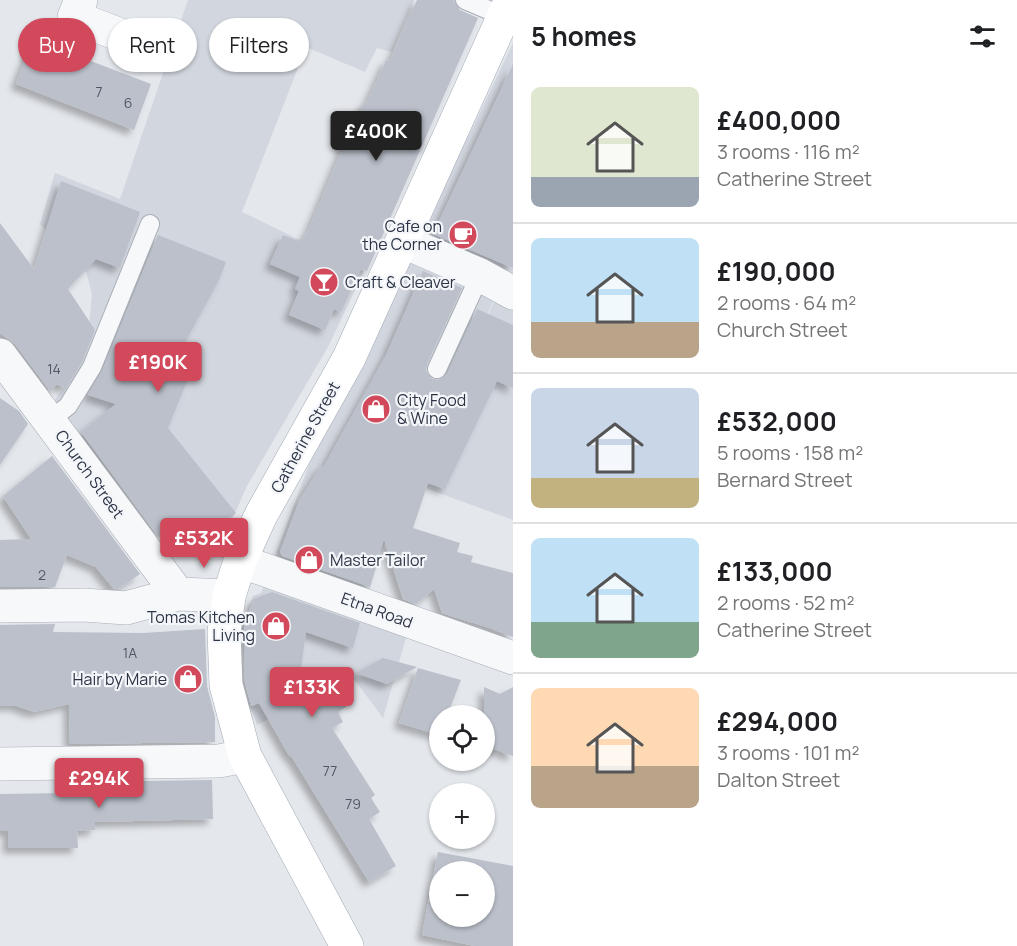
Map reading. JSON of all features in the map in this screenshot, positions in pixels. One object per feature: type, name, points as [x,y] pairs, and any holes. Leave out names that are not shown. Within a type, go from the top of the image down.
[{"type":"main road","name":"Catherine Street","points":[[347,946],[245,756],[226,685],[224,632],[229,596],[240,561],[261,515],[349,358],[508,8]]},
{"type":"street","points":[[81,0],[74,16],[108,30]]},
{"type":"street","points":[[402,241],[480,275],[513,293]]},
{"type":"street","name":"Church Street","points":[[0,355],[178,594]]},
{"type":"street","name":"Etna Road","points":[[240,561],[513,658]]},
{"type":"street","points":[[0,606],[84,605],[126,608],[178,594],[229,596]]},
{"type":"street","points":[[0,764],[219,761],[245,756]]},
{"type":"lane","points":[[465,0],[508,8]]},
{"type":"lane","points":[[50,420],[68,406],[92,367],[150,224]]},
{"type":"lane","points":[[437,369],[480,275]]},
{"type":"shaded area","points":[[188,0],[414,0],[392,52],[377,48],[365,72],[309,48],[309,18],[209,18],[209,72],[296,72],[242,212],[364,271],[329,345],[247,486],[221,545],[169,550],[54,401],[67,383],[88,338],[92,294],[86,272],[40,224],[55,173],[120,199],[163,72],[197,72],[197,18],[182,18]]},
{"type":"shaded area","points":[[513,43],[513,293],[500,288],[406,479],[360,617],[407,634],[383,718],[354,679],[257,725],[249,703],[241,627],[253,596],[261,593],[325,422],[406,249],[471,131]]},
{"type":"shaded area","points":[[498,294],[513,300],[513,520],[406,481]]},
{"type":"building","points":[[417,0],[454,0],[460,10],[478,18],[367,271],[361,269],[341,312],[334,309],[325,330],[289,315],[299,291],[295,289],[300,277],[270,264],[283,235],[301,242],[309,229],[345,142],[347,143],[386,60],[390,61]]},
{"type":"building","points":[[96,63],[108,68],[108,72],[120,72],[151,84],[134,130],[16,84],[21,72],[96,72]]},
{"type":"building","points":[[513,64],[513,268],[433,234]]},
{"type":"building","points":[[61,181],[140,212],[120,268],[96,259],[68,289],[95,330],[82,362],[66,388],[56,384],[51,392],[15,344],[0,333],[0,223],[34,269]]},
{"type":"building","points":[[158,235],[226,262],[219,280],[176,359],[193,366],[168,428],[236,513],[206,536],[199,525],[186,533],[176,519],[157,535],[81,432],[116,404],[88,395],[102,371]]},
{"type":"building","points":[[423,271],[462,288],[427,364],[426,371],[432,379],[439,380],[447,374],[477,309],[513,325],[513,388],[497,381],[445,489],[428,483],[413,528],[460,543],[457,552],[473,556],[471,562],[513,573],[513,637],[484,626],[484,622],[483,626],[442,613],[434,589],[416,604],[403,599],[384,539],[370,587],[282,556],[280,552],[299,501],[321,466],[324,466],[386,355]]},
{"type":"building","points":[[0,398],[19,411],[28,424],[0,465]]},
{"type":"building","points":[[52,456],[140,574],[118,589],[113,588],[96,567],[67,555],[55,587],[0,587],[0,540],[31,539],[3,496]]},
{"type":"building","points":[[272,592],[360,623],[353,648],[306,632],[296,706],[334,685],[346,707],[338,712],[343,722],[332,728],[375,795],[371,798],[380,812],[369,819],[396,866],[369,882],[290,754],[290,757],[259,703],[251,706],[245,682],[244,625],[253,599]]},
{"type":"building","points":[[55,624],[53,632],[143,633],[205,629],[207,686],[215,717],[215,742],[70,744],[69,704],[34,712],[14,705],[0,706],[0,625]]},
{"type":"building","points":[[383,658],[417,667],[387,684],[356,673]]},
{"type":"building","points":[[418,668],[461,680],[451,705],[429,705],[429,732],[399,723]]},
{"type":"building","points":[[484,687],[500,694],[513,687],[513,756],[495,749],[495,705],[484,705]]},
{"type":"building","points":[[212,780],[213,819],[95,822],[95,830],[77,831],[78,848],[8,848],[9,831],[0,830],[0,794],[70,793],[70,782]]},
{"type":"building","points":[[438,852],[486,861],[436,861]]},
{"type":"building","points":[[495,863],[513,866],[513,946],[475,946],[422,935],[429,899],[429,927],[495,927]]},
{"type":"place","name":"Cafe on the Corner","points":[[463,235]]},
{"type":"place","name":"Craft & Cleaver","points":[[324,282]]},
{"type":"place","name":"City Food & Wine","points":[[376,409]]},
{"type":"place","name":"Master Tailor","points":[[309,560]]},
{"type":"place","name":"Tomas Kitchen Living","points":[[276,626]]},
{"type":"place","name":"Hair by Marie","points":[[188,679]]}]
